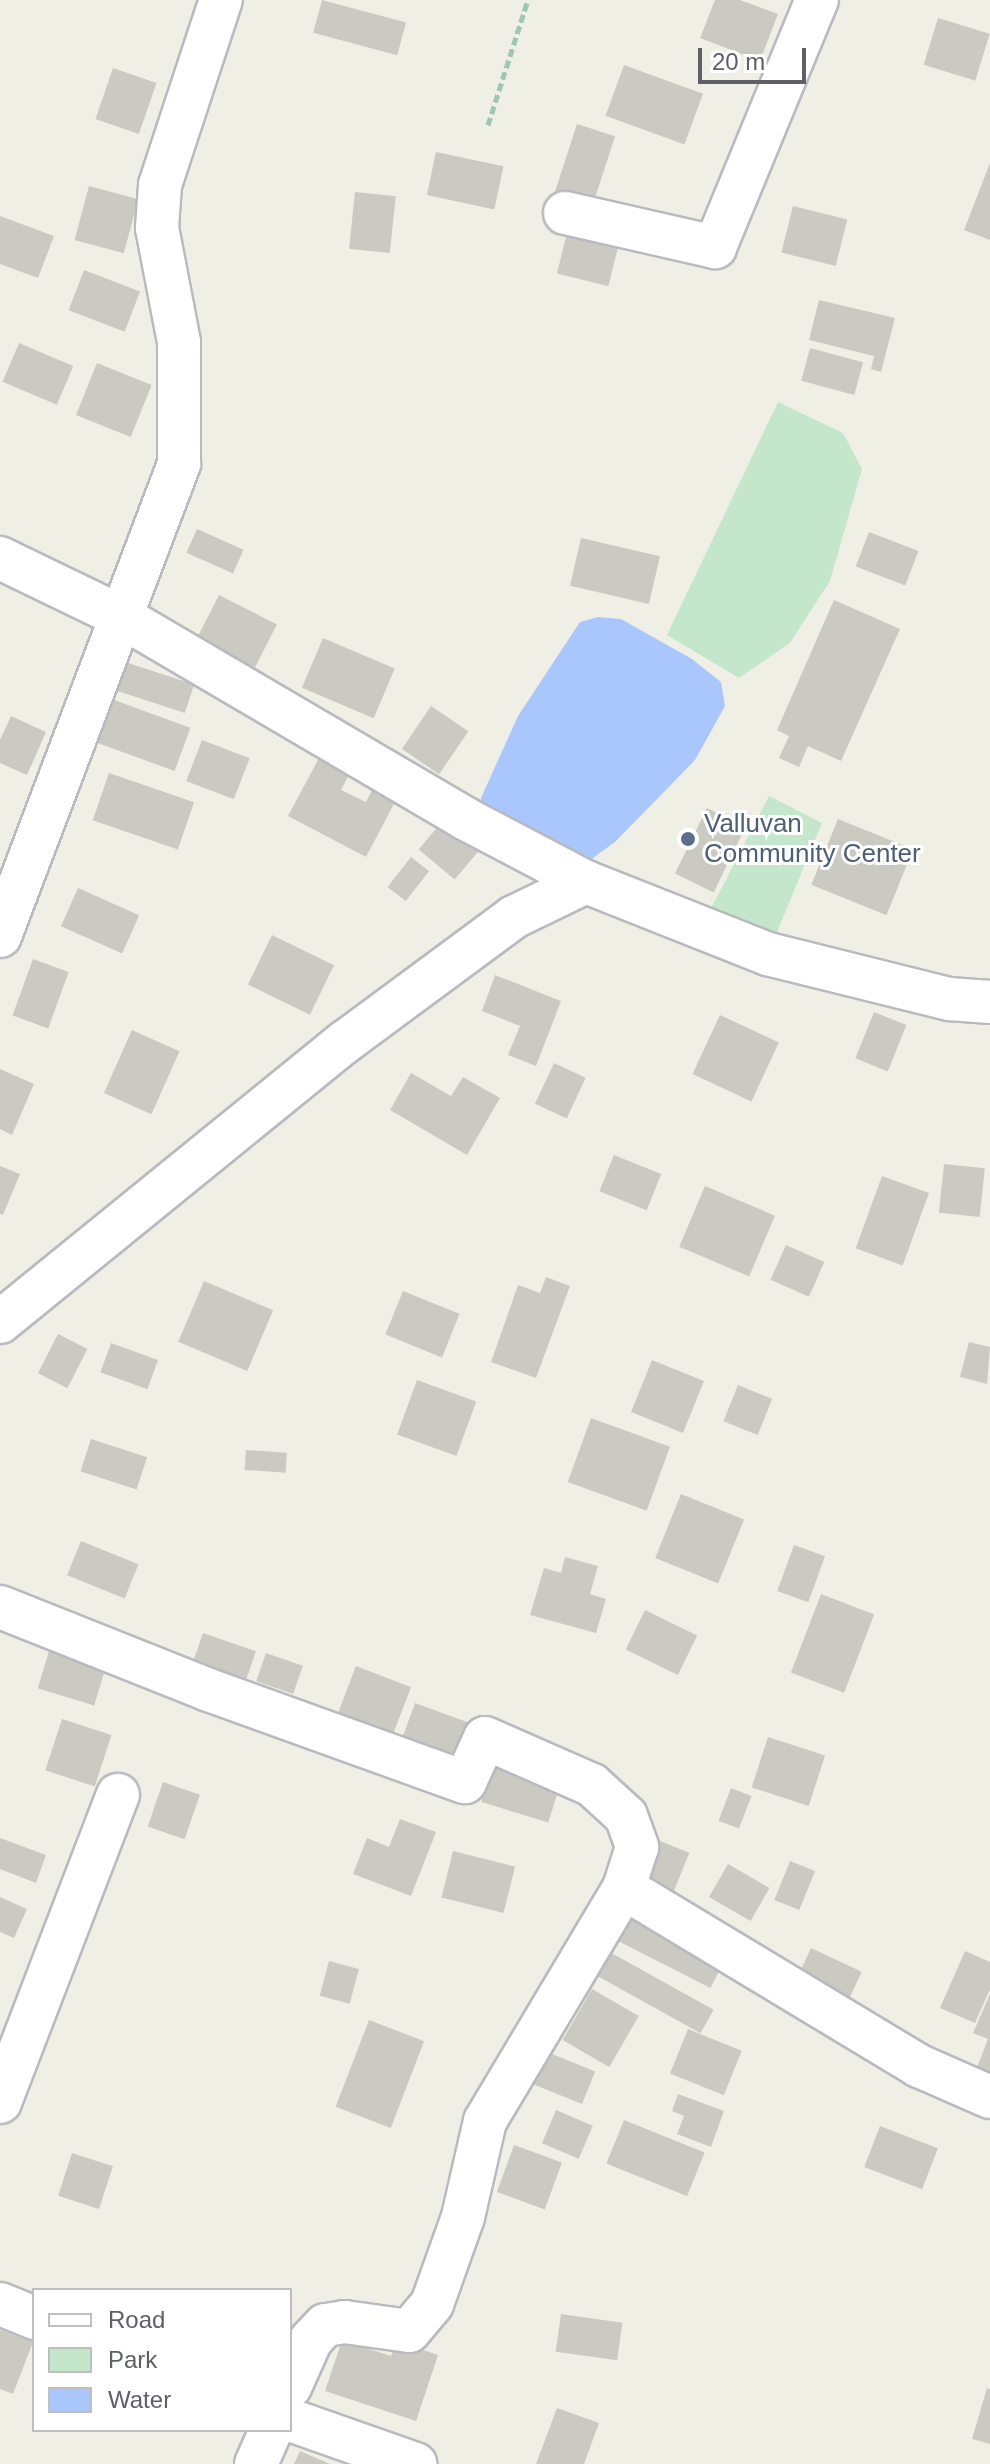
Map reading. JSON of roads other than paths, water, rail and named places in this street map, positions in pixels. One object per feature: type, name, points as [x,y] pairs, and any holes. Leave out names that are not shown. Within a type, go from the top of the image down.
[{"type":"street","points":[[0,936],[179,464],[179,342],[157,228],[160,185],[221,0]]},
{"type":"street","points":[[565,213],[715,247],[817,0]]},
{"type":"street","points":[[0,558],[122,617],[466,819],[586,882],[768,954],[949,999],[990,1002]]},
{"type":"street","points":[[0,1322],[345,1042],[514,917],[586,882]]},
{"type":"street","points":[[0,1607],[206,1689],[465,1782],[485,1738],[592,1785],[626,1816],[637,1847],[624,1888],[485,2121],[463,2217],[423,2317],[409,2331],[345,2322],[325,2325],[311,2340],[292,2383]]},
{"type":"street","points":[[0,2102],[118,1795]]},
{"type":"street","points":[[624,1888],[919,2066],[990,2097]]},
{"type":"street","points":[[0,2304],[32,2317]]},
{"type":"street","points":[[292,2421],[415,2464]]},
{"type":"street","points":[[256,2464],[270,2432]]},
{"type":"water","points":[[598,617],[621,619],[692,659],[721,682],[725,706],[695,760],[615,842],[586,863],[481,814],[481,798],[518,716],[580,622]]},
{"type":"place","name":"Valluvan Community Center","points":[[688,839]]}]
